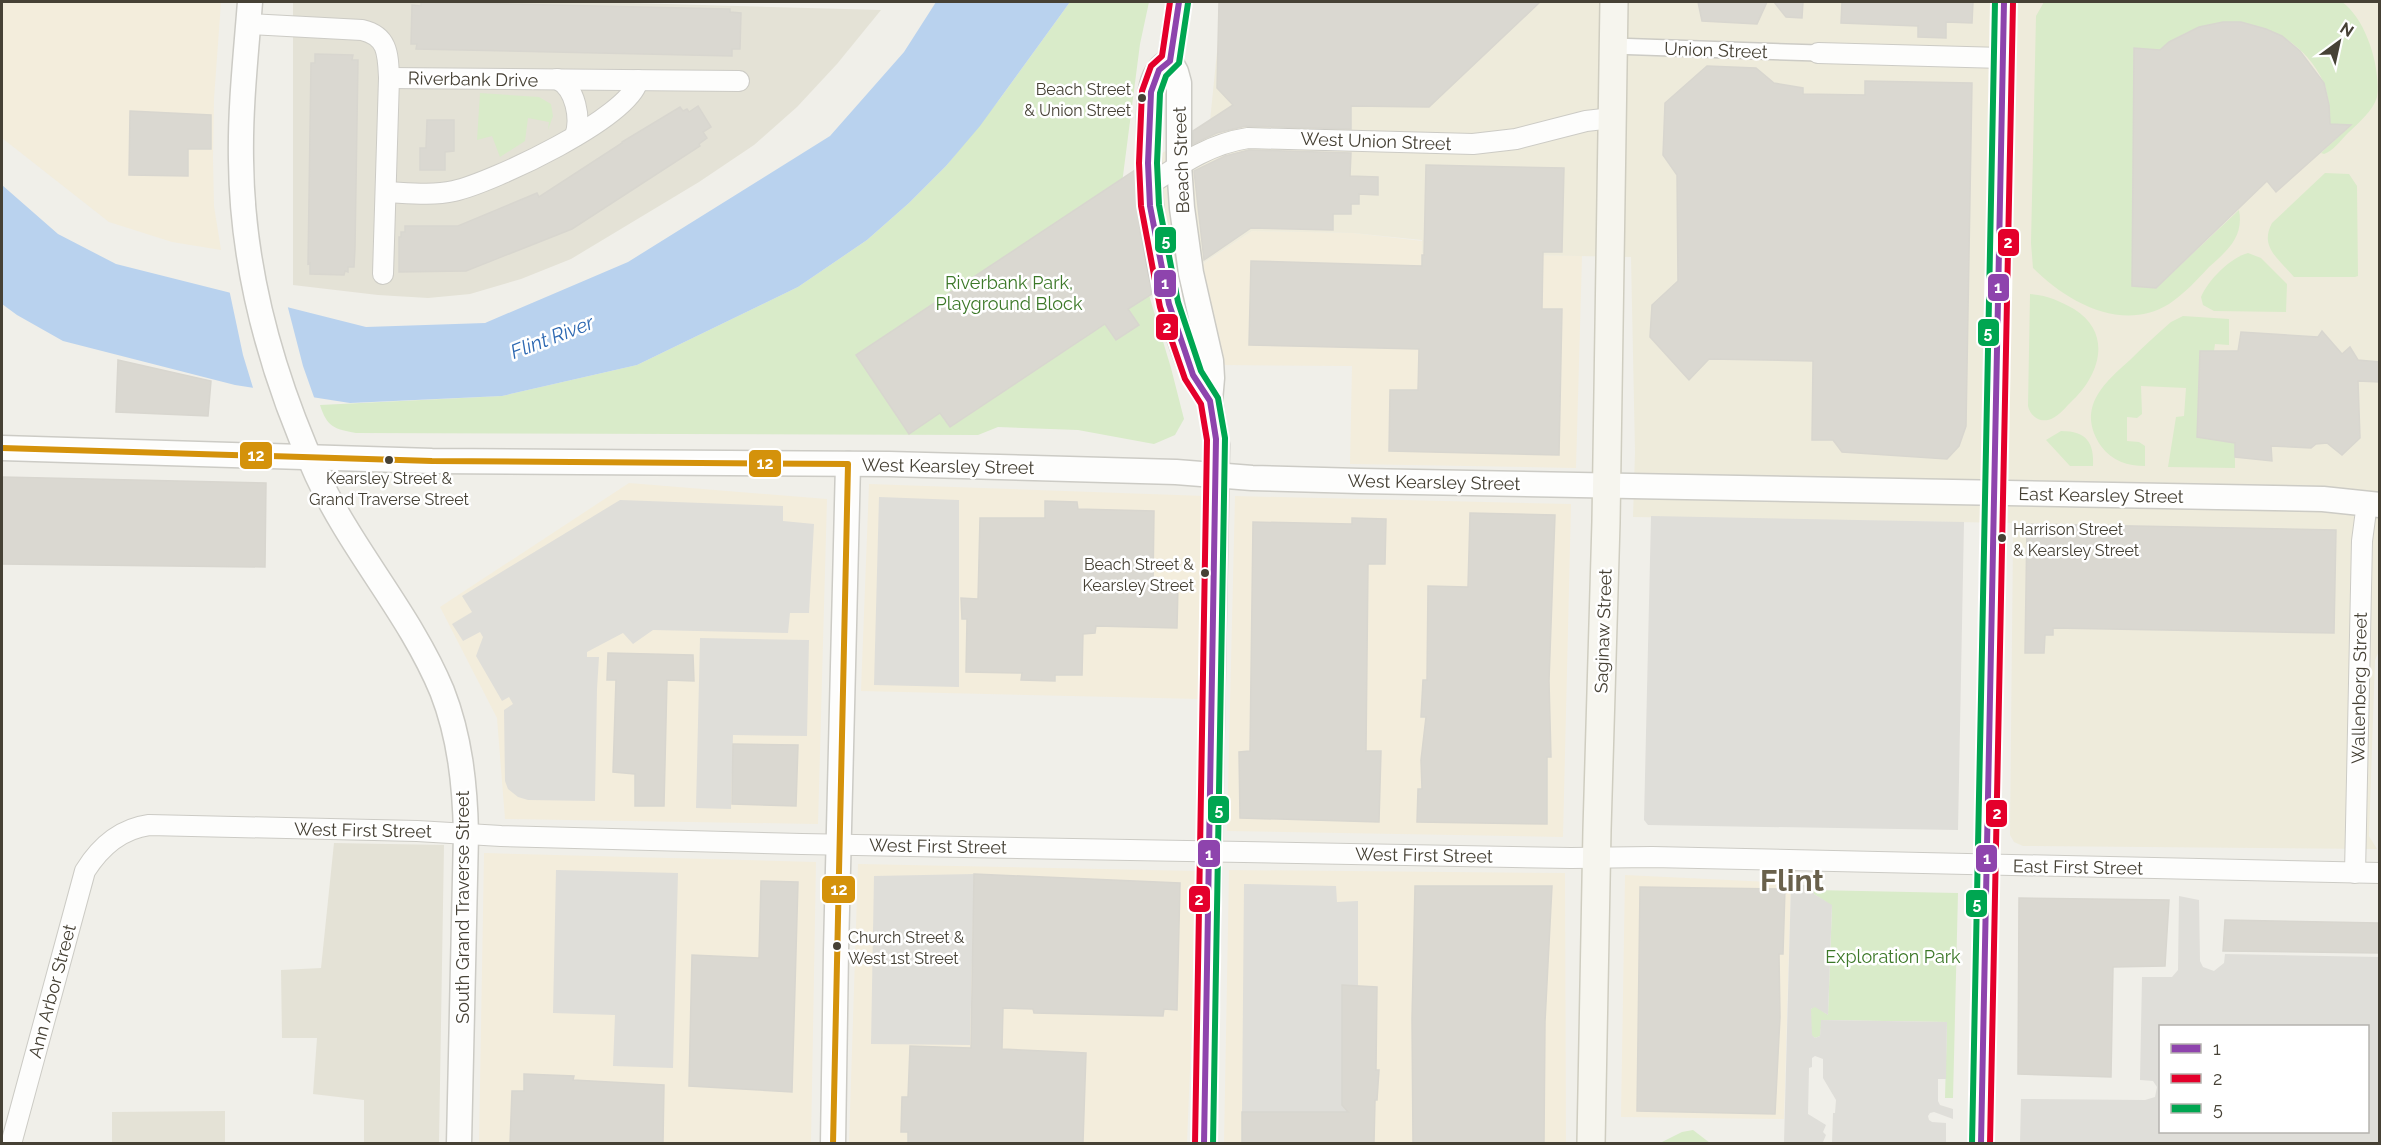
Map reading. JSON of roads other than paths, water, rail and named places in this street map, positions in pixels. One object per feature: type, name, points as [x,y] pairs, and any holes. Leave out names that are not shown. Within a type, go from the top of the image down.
[{"type":"main road","name":"Saginaw Street","points":[[1591,1143],[1614,2]]},
{"type":"street","name":"Beach Street","points":[[1179,2],[1170,61],[1179,83],[1179,165],[1186,247],[1211,361],[1210,401],[1216,439],[1217,475],[1204,1143]]},
{"type":"street","points":[[1981,1143],[2004,2]]},
{"type":"street","name":"Riverbank Drive","points":[[249,13],[369,32],[379,37],[383,44],[389,78],[383,274]]},
{"type":"street","name":"South Grand Traverse Street","points":[[249,13],[243,86],[241,162],[245,222],[267,339],[287,402],[309,457],[332,504],[417,643],[441,690],[459,752],[465,798],[466,834],[459,1143]]},
{"type":"street","name":"Union Street","points":[[1613,46],[1818,53]]},
{"type":"street","points":[[1818,53],[2003,58]]},
{"type":"street","name":"Beach Street","points":[[1170,61],[1159,70],[1152,86],[1148,144],[1149,185],[1156,245],[1169,304],[1193,375],[1210,401]]},
{"type":"street","name":"Riverbank Drive","points":[[389,78],[739,81]]},
{"type":"street","name":"Riverbank Drive","points":[[557,80],[567,88],[577,112],[578,124],[574,136]]},
{"type":"street","points":[[386,192],[438,194],[466,188],[524,165],[574,136],[626,101],[636,89],[638,80]]},
{"type":"street","name":"West Union Street","points":[[1149,185],[1179,165],[1216,146],[1248,138],[1453,144],[1500,142],[1586,121],[1612,118]]},
{"type":"street","name":"West Kearsley Street","points":[[2,448],[432,461],[848,464],[1176,472],[1336,480],[1606,485]]},
{"type":"street","points":[[833,1143],[848,464]]},
{"type":"street","name":"East Kearsley Street","points":[[1606,485],[2323,499],[2373,504]]},
{"type":"street","name":"Wallenberg Street","points":[[2355,873],[2362,541],[2373,504]]},
{"type":"street","name":"West First Street","points":[[106,845],[132,829],[162,825],[838,844],[1596,857]]},
{"type":"street","name":"Ann Arbor Street","points":[[10,1143],[82,880],[89,864],[106,845]]},
{"type":"street","name":"East First Street","points":[[1596,857],[2379,873]]},
{"type":"water","name":"Flint River","points":[[936,2],[1070,2],[980,126],[946,166],[867,240],[798,287],[637,365],[502,396],[350,403],[235,385],[63,341],[2,304],[2,185],[58,234],[116,264],[366,327],[485,323],[628,262],[830,136],[904,52]]},
{"type":"place","name":"Beach Street & Union Street","points":[[1142,98]]},
{"type":"place","name":"Kearsley Street & Grand Traverse Street","points":[[389,460]]},
{"type":"place","name":"Harrison Street & Kearsley Street","points":[[2002,538]]},
{"type":"place","name":"Beach Street & Kearsley Street","points":[[1205,573]]},
{"type":"place","name":"Church Street & West 1st Street","points":[[837,946]]},
{"type":"district","name":"Flint","points":[[1792,880]]},
{"type":"park label","name":"Riverbank Park, Playground Block","points":[[1009,292]]},
{"type":"park label","name":"Exploration Park","points":[[1893,956]]}]
